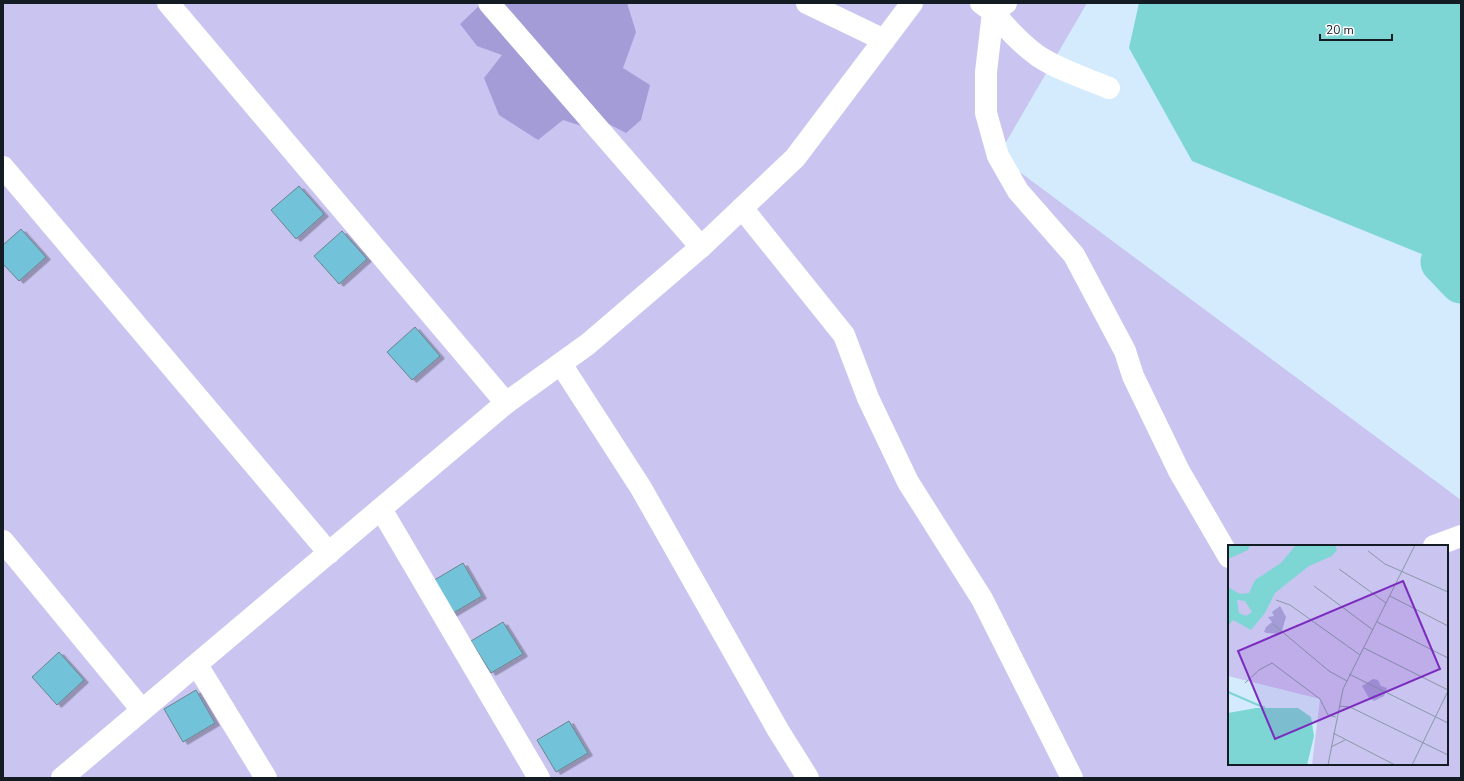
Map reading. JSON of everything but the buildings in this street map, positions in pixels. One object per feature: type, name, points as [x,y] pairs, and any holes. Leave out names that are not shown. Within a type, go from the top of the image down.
[{"type":"street","points":[[168,3],[506,403]]},
{"type":"street","points":[[489,3],[701,247]]},
{"type":"street","points":[[807,3],[884,40]]},
{"type":"street","points":[[62,778],[506,403],[588,344],[701,247],[795,158],[912,3]]},
{"type":"street","points":[[993,6],[1017,39],[1038,56],[1060,68],[1109,88]]},
{"type":"street","points":[[993,6],[986,72],[986,113],[998,156],[1018,191],[1074,255],[1125,351],[1133,376],[1179,471],[1228,555]]},
{"type":"street","points":[[3,167],[329,553]]},
{"type":"street","points":[[742,208],[844,335],[868,398],[908,482],[982,599],[1072,778]]},
{"type":"street","points":[[561,364],[641,488],[778,730],[808,778]]},
{"type":"street","points":[[381,509],[539,778]]},
{"type":"street","points":[[1437,545],[1461,536]]},
{"type":"street","points":[[3,541],[142,710]]},
{"type":"street","points":[[197,664],[266,778]]},
{"type":"shaded area","points":[[3,3],[1087,3],[998,156],[1461,500],[1461,778],[3,778]]},
{"type":"shaded area","points":[[482,3],[627,3],[636,32],[623,68],[650,85],[641,120],[626,133],[603,121],[591,129],[563,120],[538,140],[499,115],[484,78],[502,55],[477,46],[460,24]]},
{"type":"shaded area","points":[[1139,3],[1461,3],[1461,270],[1192,161],[1129,48]]},
{"type":"waterway","points":[[1442,262],[1461,282]]}]
